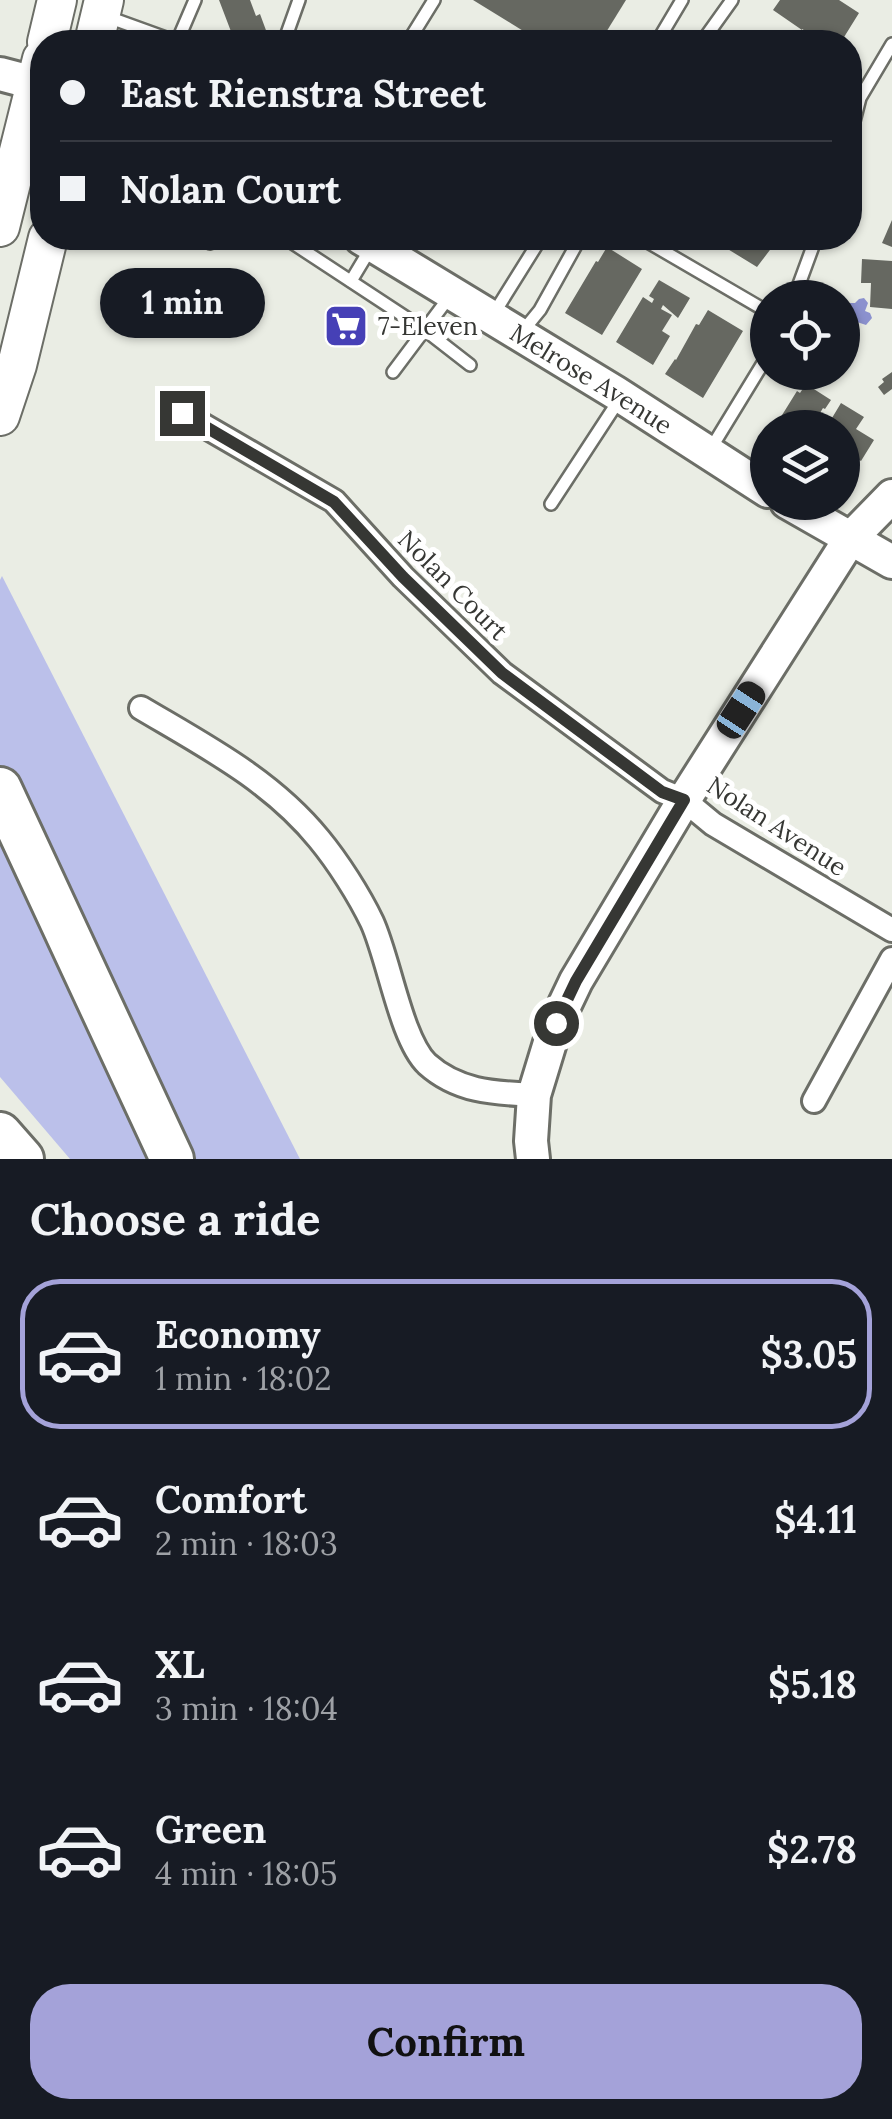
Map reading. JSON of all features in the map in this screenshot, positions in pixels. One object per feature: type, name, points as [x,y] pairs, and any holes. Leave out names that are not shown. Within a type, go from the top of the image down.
[{"type":"highway","points":[[0,789],[172,1159]]},
{"type":"highway","points":[[0,1134],[22,1159]]},
{"type":"main road","points":[[49,30],[57,0]]},
{"type":"main road","points":[[0,226],[30,116]]},
{"type":"main road","points":[[0,416],[17,366],[45,250]]},
{"type":"street","points":[[0,74],[30,75]]},
{"type":"street","name":"Melrose Avenue","points":[[382,250],[750,479]]},
{"type":"street","name":"Nolan Court","points":[[182,413],[334,502],[403,577],[502,673],[662,792],[684,800]]},
{"type":"street","points":[[533,1159],[534,1095],[556,1023],[576,981],[684,800],[850,539],[892,496]]},
{"type":"street","points":[[817,520],[892,562]]},
{"type":"street","points":[[141,708],[254,776],[319,839],[372,922],[418,1054],[428,1064],[450,1080],[478,1091],[534,1095]]},
{"type":"street","name":"Nolan Avenue","points":[[684,800],[713,824],[892,930]]},
{"type":"street","points":[[814,1101],[892,959]]},
{"type":"lane","points":[[182,30],[195,0]]},
{"type":"lane","points":[[288,30],[299,0]]},
{"type":"lane","points":[[415,30],[434,0]]},
{"type":"lane","points":[[664,30],[682,0]]},
{"type":"lane","points":[[711,30],[732,0]]},
{"type":"lane","points":[[100,19],[137,30]]},
{"type":"lane","points":[[862,95],[892,44]]},
{"type":"lane","points":[[303,250],[470,364]]},
{"type":"lane","points":[[351,281],[363,250]]},
{"type":"lane","points":[[491,316],[532,250]]},
{"type":"lane","points":[[520,334],[540,310],[573,250]]},
{"type":"lane","points":[[662,250],[750,302]]},
{"type":"lane","points":[[801,280],[812,250]]},
{"type":"lane","points":[[393,372],[452,293]]},
{"type":"lane","points":[[708,453],[750,384]]},
{"type":"lane","points":[[551,504],[622,396]]},
{"type":"shaded area","points":[[860,299],[868,303],[865,311],[872,318],[866,325],[860,323]]},
{"type":"shaded area","points":[[2,576],[300,1159],[70,1159],[0,1077]]},
{"type":"building","points":[[219,0],[250,0],[266,30],[230,30]]},
{"type":"building","points":[[473,0],[626,0],[607,30],[522,30]]},
{"type":"building","points":[[780,0],[839,0],[859,13],[848,30],[802,30],[773,10]]},
{"type":"building","points":[[892,220],[892,247],[882,243]]},
{"type":"building","points":[[605,250],[612,250],[642,269],[602,335],[565,313]]},
{"type":"building","points":[[729,250],[770,250],[757,267]]},
{"type":"building","points":[[862,259],[892,261],[892,309],[870,307],[871,283],[861,283]]},
{"type":"building","points":[[659,280],[690,298],[678,318],[663,305],[661,309],[672,315],[662,331],[670,336],[653,365],[616,342],[643,297],[652,303],[654,299],[649,296]]},
{"type":"building","points":[[708,310],[743,331],[703,398],[665,374]]},
{"type":"building","points":[[892,372],[892,389],[884,395],[878,387]]},
{"type":"building","points":[[815,390],[831,400],[822,410],[785,410],[797,391]]},
{"type":"building","points":[[860,431],[874,440],[860,460]]},
{"type":"place","name":"7-Eleven","points":[[346,326]]},
{"type":"route","points":[[182,413],[334,502],[403,577],[502,673],[662,792],[684,800],[576,981],[556,1023]]}]
